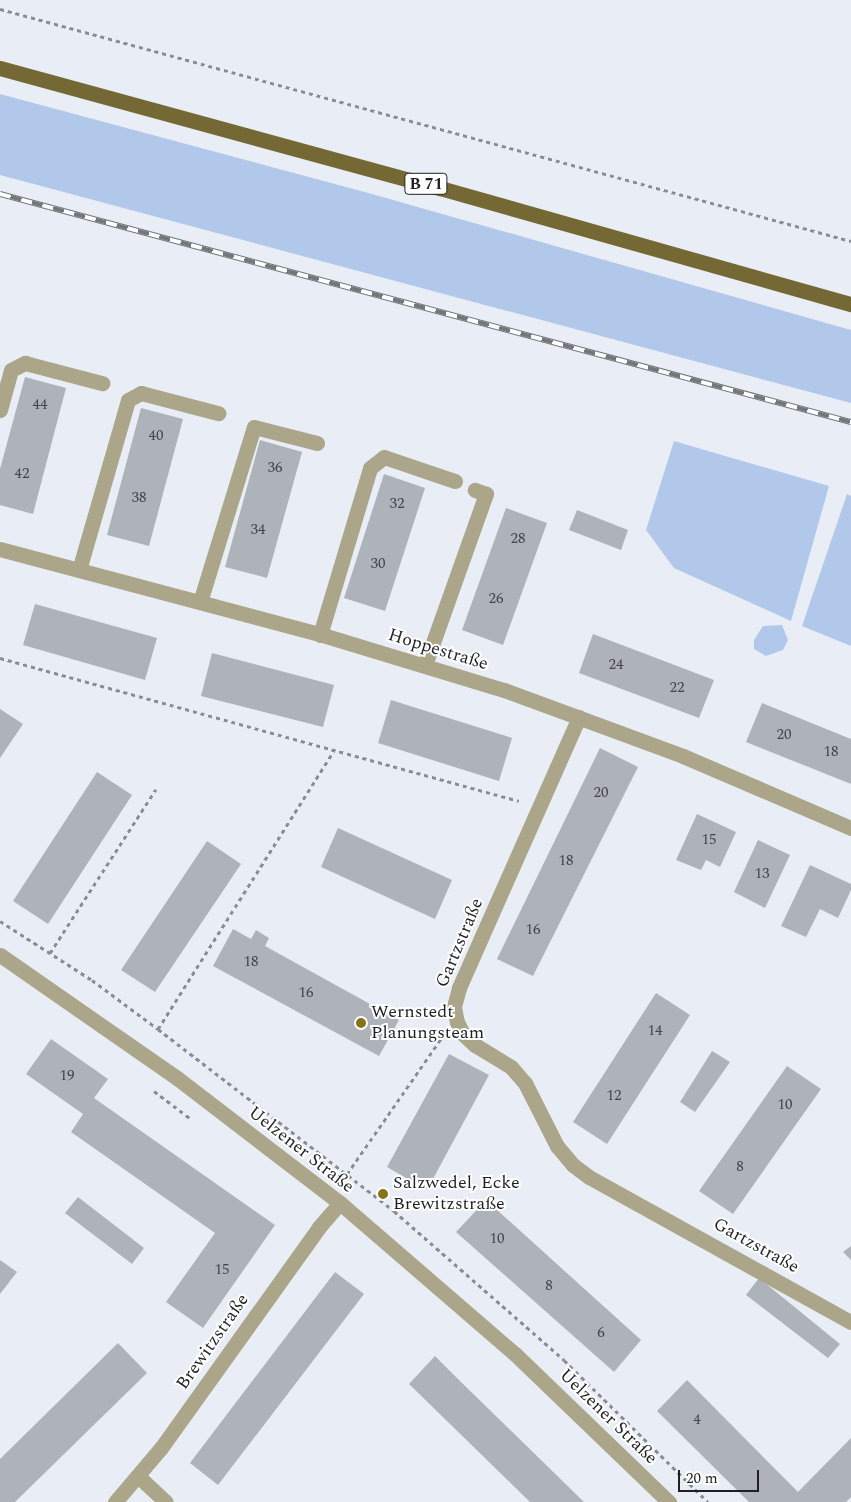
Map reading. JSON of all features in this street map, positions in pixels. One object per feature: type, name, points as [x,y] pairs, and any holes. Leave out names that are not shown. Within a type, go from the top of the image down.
[{"type":"main road","name":"B 71","points":[[0,68],[440,188],[851,304]]},
{"type":"street","points":[[0,410],[11,370],[25,363],[102,383]]},
{"type":"street","points":[[79,570],[128,400],[141,393],[218,413]]},
{"type":"street","points":[[200,602],[254,426],[317,443]]},
{"type":"street","points":[[320,635],[370,468],[384,457],[455,481]]},
{"type":"street","points":[[425,665],[486,494],[476,490]]},
{"type":"street","name":"Hoppestraße","points":[[0,549],[200,602],[425,665],[580,717],[684,756],[851,828]]},
{"type":"street","name":"Gartzstraße","points":[[580,717],[542,807],[459,988],[454,1007],[457,1022],[463,1034],[475,1045],[511,1067],[525,1083],[557,1146],[581,1171],[851,1322]]},
{"type":"street","name":"Uelzener Straße","points":[[0,955],[177,1078],[340,1203],[515,1354],[669,1502]]},
{"type":"street","name":"Brewitzstraße","points":[[115,1502],[138,1476],[319,1227],[340,1203]]},
{"type":"street","points":[[138,1476],[166,1502]]},
{"type":"path","points":[[0,9],[851,241]]},
{"type":"path","points":[[0,658],[542,807]]},
{"type":"path","points":[[158,1029],[334,751]]},
{"type":"path","points":[[50,954],[156,788]]},
{"type":"path","points":[[347,1174],[436,1044],[457,1022]]},
{"type":"shaded area","points":[[0,94],[372,194],[851,330],[851,403],[0,175]]},
{"type":"shaded area","points":[[674,441],[829,486],[791,621],[674,568],[646,530]]},
{"type":"shaded area","points":[[847,494],[851,496],[851,646],[802,626]]},
{"type":"shaded area","points":[[782,625],[788,640],[783,650],[766,656],[754,649],[754,640],[763,626]]},
{"type":"building","points":[[25,377],[66,388],[33,514],[0,505],[0,469]]},
{"type":"building","points":[[141,408],[183,419],[149,546],[107,535]]},
{"type":"building","points":[[260,440],[302,452],[267,578],[225,567]]},
{"type":"building","points":[[384,474],[425,488],[385,611],[344,598]]},
{"type":"building","points":[[506,508],[547,523],[503,645],[462,630]]},
{"type":"building","points":[[577,510],[628,530],[621,550],[569,530]]},
{"type":"building","points":[[35,604],[157,638],[145,680],[23,645]]},
{"type":"building","points":[[593,634],[714,680],[699,718],[579,673]]},
{"type":"building","points":[[212,653],[334,685],[323,727],[201,696]]},
{"type":"building","points":[[391,700],[512,738],[499,781],[378,743]]},
{"type":"building","points":[[762,703],[851,739],[851,784],[746,742]]},
{"type":"building","points":[[0,709],[23,724],[0,758]]},
{"type":"building","points":[[600,748],[638,767],[533,976],[497,959]]},
{"type":"building","points":[[97,772],[132,795],[48,924],[13,901]]},
{"type":"building","points":[[697,814],[736,832],[720,867],[706,860],[701,870],[676,860]]},
{"type":"building","points":[[338,828],[452,880],[435,919],[321,867]]},
{"type":"building","points":[[758,840],[790,855],[765,908],[734,892]]},
{"type":"building","points":[[207,841],[241,864],[155,992],[121,970]]},
{"type":"building","points":[[810,865],[851,884],[851,890],[838,918],[820,909],[806,937],[781,926]]},
{"type":"building","points":[[233,929],[251,939],[256,930],[269,938],[265,946],[399,1020],[379,1056],[213,966]]},
{"type":"building","points":[[656,993],[690,1015],[607,1144],[573,1122]]},
{"type":"building","points":[[51,1039],[108,1079],[94,1098],[275,1225],[203,1328],[166,1302],[215,1233],[71,1132],[83,1114],[26,1074]]},
{"type":"building","points":[[712,1051],[730,1062],[695,1112],[680,1102]]},
{"type":"building","points":[[449,1054],[489,1075],[427,1190],[387,1167]]},
{"type":"building","points":[[787,1066],[821,1089],[733,1214],[699,1191]]},
{"type":"building","points":[[78,1197],[144,1248],[132,1264],[65,1213]]},
{"type":"building","points":[[486,1200],[641,1340],[614,1372],[456,1232]]},
{"type":"building","points":[[851,1246],[851,1260],[843,1252]]},
{"type":"building","points":[[0,1260],[17,1272],[0,1294]]},
{"type":"building","points":[[335,1272],[364,1294],[218,1485],[190,1463]]},
{"type":"building","points":[[759,1278],[840,1344],[828,1358],[746,1295]]},
{"type":"building","points":[[118,1343],[147,1373],[15,1502],[0,1502],[0,1459]]},
{"type":"building","points":[[435,1356],[584,1502],[530,1502],[409,1384]]},
{"type":"building","points":[[687,1380],[798,1492],[851,1438],[851,1497],[846,1502],[749,1502],[657,1411]]},
{"type":"railway","points":[[0,194],[851,422]]},
{"type":"place","name":"Wernstedt Planungsteam","points":[[361,1023]]},
{"type":"place","name":"Salzwedel, Ecke Brewitzstraße","points":[[383,1194]]}]
